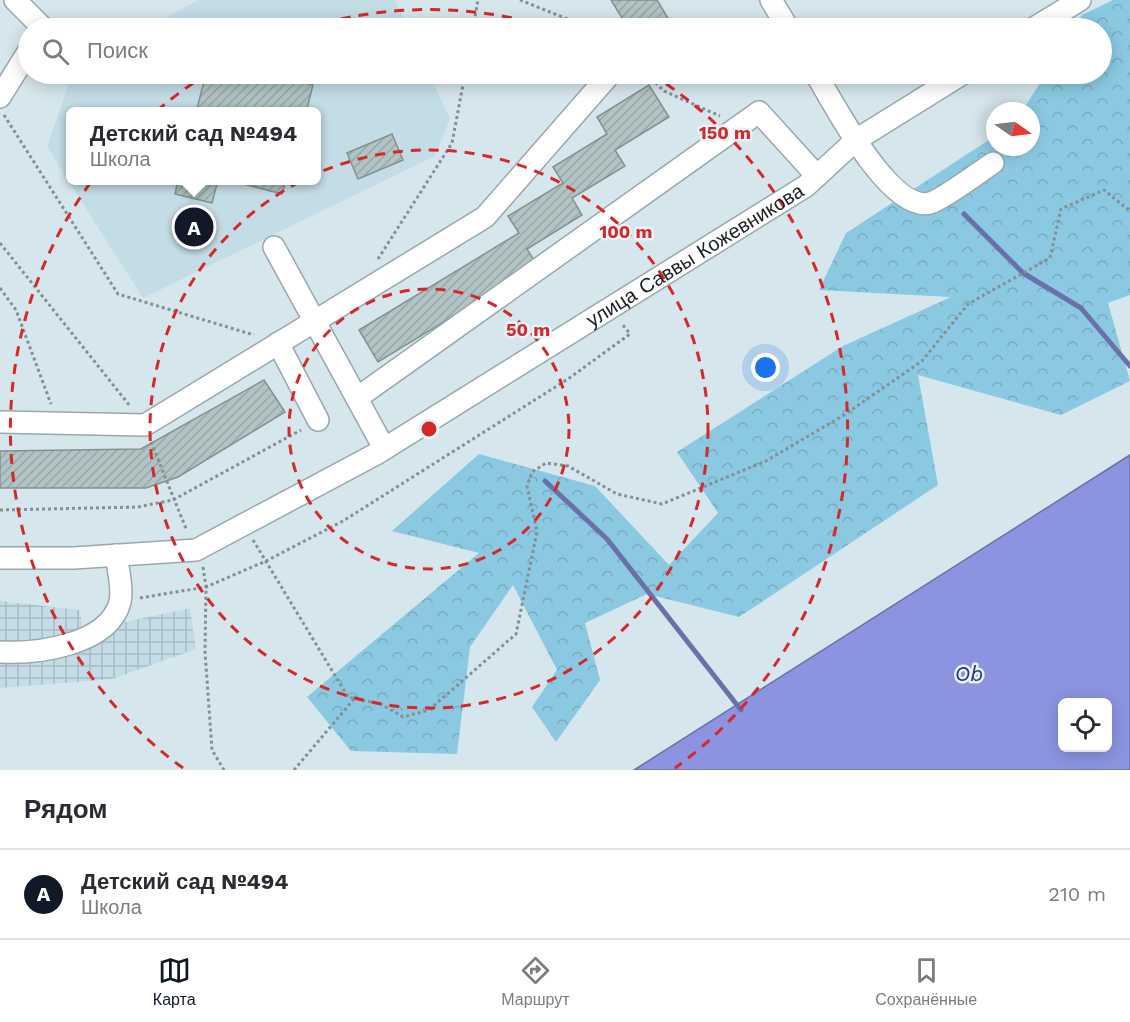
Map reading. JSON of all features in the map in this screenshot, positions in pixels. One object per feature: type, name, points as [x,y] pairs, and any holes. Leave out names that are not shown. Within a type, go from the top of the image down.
[{"type":"street","points":[[15,0],[33,18]]},
{"type":"street","points":[[771,0],[782,18]]},
{"type":"street","points":[[1050,18],[1080,0]]},
{"type":"street","points":[[0,97],[18,68]]},
{"type":"street","points":[[0,422],[145,425],[485,217],[601,84]]},
{"type":"street","points":[[822,84],[883,179],[917,204],[932,203],[993,163]]},
{"type":"street","name":"улица Саввы Кожевникова","points":[[0,558],[196,550],[384,448],[806,186],[856,140],[946,84]]},
{"type":"street","points":[[357,398],[759,112],[818,176]]},
{"type":"street","points":[[274,248],[384,448]]},
{"type":"street","points":[[279,343],[318,420]]},
{"type":"street","points":[[0,652],[77,644],[109,621],[120,601],[116,555]]},
{"type":"path","points":[[475,18],[478,0]]},
{"type":"path","points":[[520,0],[565,18]]},
{"type":"path","points":[[373,268],[452,143],[463,84]]},
{"type":"path","points":[[657,84],[664,91],[741,125]]},
{"type":"path","points":[[0,109],[118,294],[279,343]]},
{"type":"path","points":[[244,525],[348,697],[381,704],[403,717],[429,710],[516,634],[537,532],[527,486],[532,472],[546,463],[567,465],[617,494],[662,504],[766,460],[844,415],[922,361],[968,304],[1050,258],[1061,209],[1104,190],[1130,211]]},
{"type":"path","points":[[0,243],[145,425],[173,500],[203,569],[206,587],[205,652],[212,750],[224,770]]},
{"type":"path","points":[[0,288],[16,310],[58,423]]},
{"type":"path","points":[[120,601],[206,587],[266,561],[343,521],[568,379],[630,334],[608,309]]},
{"type":"path","points":[[0,510],[138,507],[173,500],[318,420]]},
{"type":"path","points":[[294,770],[354,699]]},
{"type":"shaded area","points":[[198,0],[395,0],[403,18],[165,18]]},
{"type":"shaded area","points":[[69,84],[434,84],[450,119],[435,156],[143,298],[71,185],[321,185],[321,107],[66,107],[66,177],[47,147]]},
{"type":"shaded area","points":[[0,601],[79,610],[84,631],[190,608],[196,649],[112,679],[0,688]]},
{"type":"green space","points":[[1113,0],[1130,0],[1130,295],[1108,303],[1130,381],[1061,415],[918,375],[938,485],[739,617],[647,594],[585,623],[600,680],[556,742],[532,707],[557,670],[513,585],[470,647],[457,754],[351,751],[307,697],[479,553],[392,531],[479,454],[595,486],[669,565],[718,513],[677,452],[843,346],[951,297],[819,290],[846,233],[986,142],[986,156],[1040,156],[1040,102],[1028,102],[1040,84],[1112,84],[1112,18],[1080,18]]},
{"type":"water","name":"Ob","points":[[1130,455],[1130,770],[634,770]]},
{"type":"building","points":[[611,0],[657,0],[668,18],[622,18]]},
{"type":"building","points":[[203,84],[313,85],[307,107],[197,107]]},
{"type":"building","points":[[649,85],[669,117],[615,150],[625,166],[572,198],[582,215],[527,249],[537,265],[378,362],[359,330],[519,233],[508,216],[563,183],[553,167],[607,134],[597,117]]},
{"type":"building","points":[[392,134],[403,160],[358,179],[347,153]]},
{"type":"building","points":[[177,185],[217,185],[212,203],[175,194]]},
{"type":"building","points":[[248,185],[285,185],[282,194]]},
{"type":"building","points":[[264,380],[285,412],[178,477],[146,488],[0,488],[0,451],[141,449]]},
{"type":"waterway","points":[[964,214],[1023,273],[1081,308],[1130,366]]},
{"type":"waterway","points":[[545,481],[607,539],[741,710]]},
{"type":"place","name":"Детский сад №494","points":[[194,227]]}]
